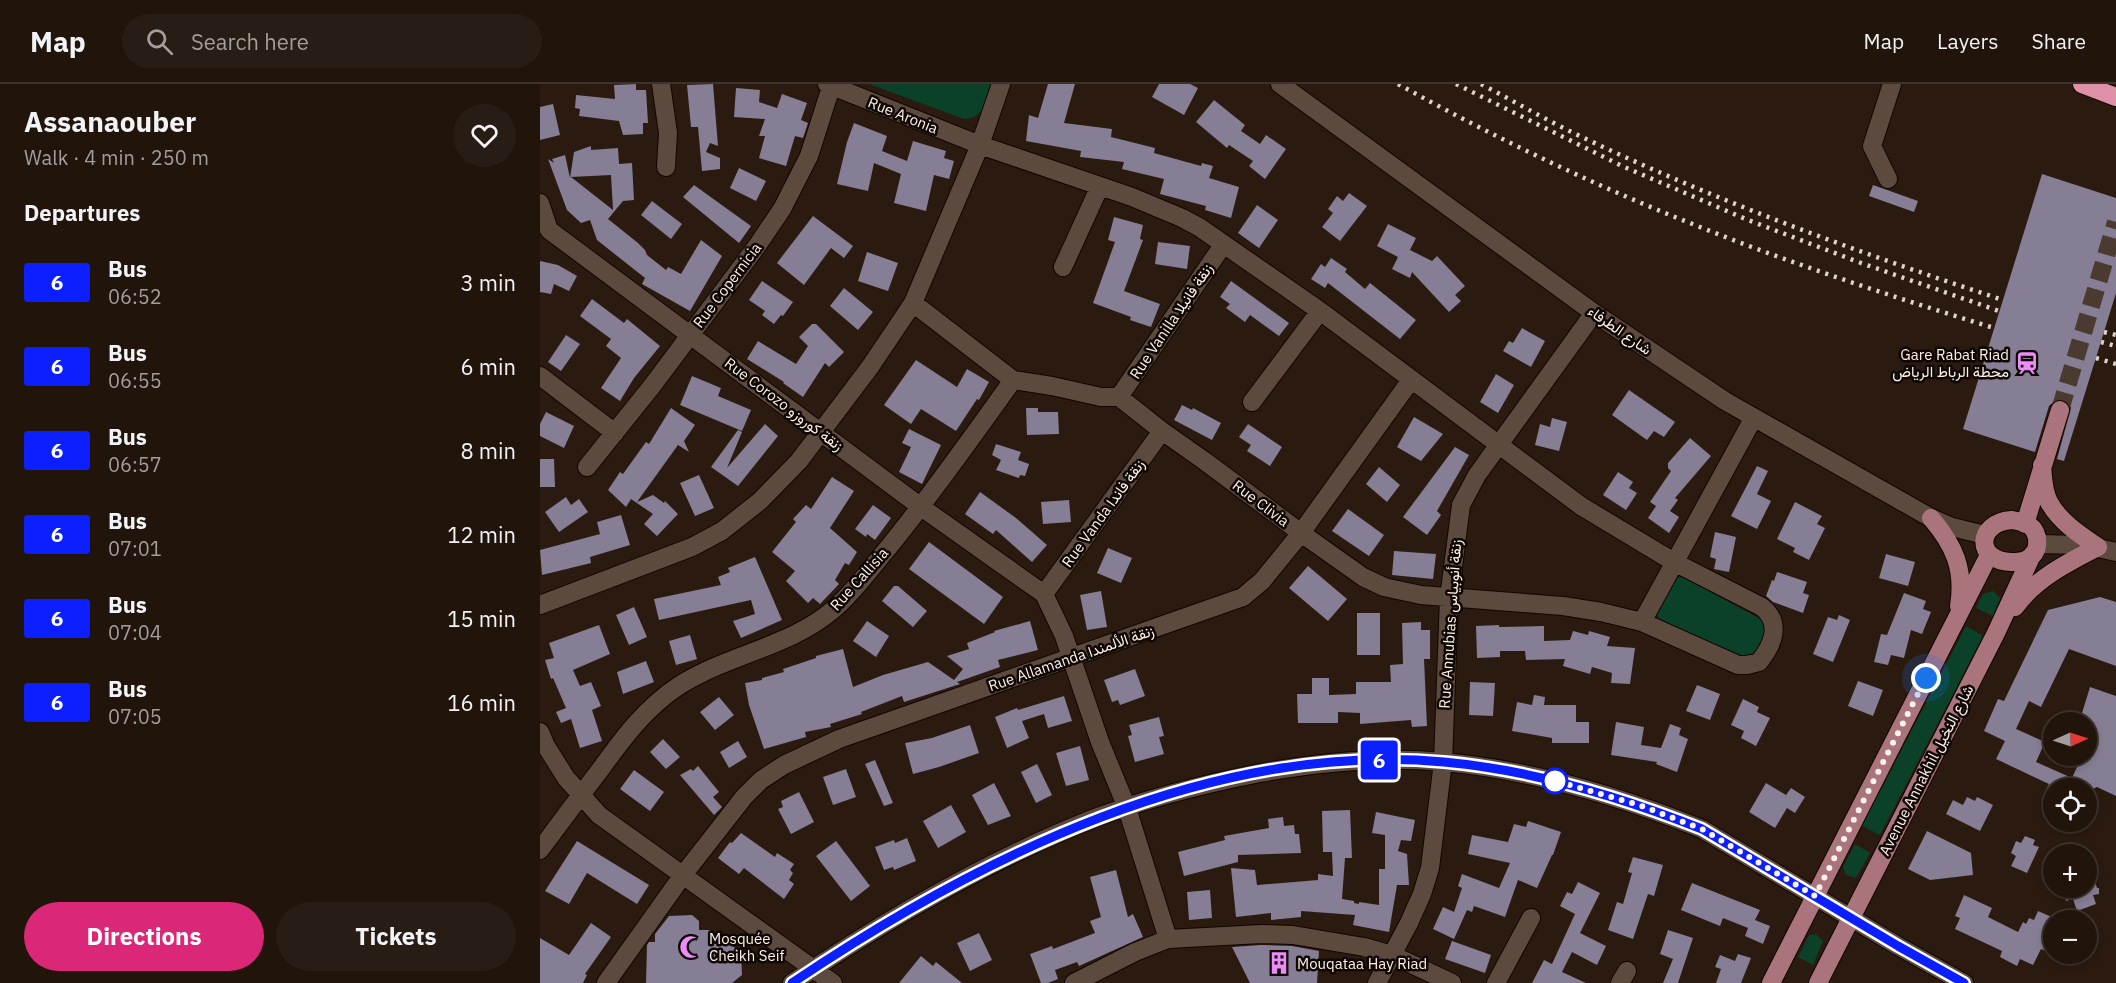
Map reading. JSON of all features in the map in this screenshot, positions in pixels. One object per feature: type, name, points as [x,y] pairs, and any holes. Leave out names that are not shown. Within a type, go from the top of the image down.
[{"type":"highway","points":[[2082,84],[2116,96]]},
{"type":"main road","points":[[2025,524],[2060,410]]},
{"type":"main road","points":[[1996,633],[2026,591],[2060,568],[2098,547],[2062,519],[2049,502],[2044,488],[2042,465]]},
{"type":"main road","points":[[1931,518],[1944,533],[1954,550],[1960,569],[1962,589],[1958,614]]},
{"type":"main road","points":[[2011,520],[2025,524],[2035,533],[2035,550],[2027,559],[2016,562],[1999,561],[1989,555],[1984,546],[1985,536],[1991,527],[2011,520]]},
{"type":"main road","name":"Avenue Annakhil شارع النخيل","points":[[1818,983],[1996,633],[2035,550]]},
{"type":"main road","points":[[1771,983],[1989,555]]},
{"type":"street","points":[[661,84],[668,133],[666,167]]},
{"type":"street","points":[[540,605],[692,547],[722,531],[760,501],[799,461],[870,367],[913,303],[980,145],[1001,84]]},
{"type":"street","name":"شارع الطرفاء","points":[[1280,84],[1594,313],[1753,419],[1931,518],[1952,527],[1985,536]]},
{"type":"street","points":[[1888,179],[1872,146],[1893,84]]},
{"type":"street","name":"Rue Aronia","points":[[830,85],[980,145]]},
{"type":"street","name":"Rue Copernicia","points":[[587,467],[615,434],[757,246],[782,209],[809,156],[830,85]]},
{"type":"street","name":"Rue Clivia","points":[[980,145],[1167,210],[1199,227],[1320,311],[1581,506],[1674,561],[1767,611],[1771,616],[1774,635],[1766,653],[1758,662],[1738,665],[1642,622],[1601,612],[1563,606],[1421,595],[1384,587],[1363,577],[1301,533],[1119,397]]},
{"type":"street","points":[[1063,267],[1100,186]]},
{"type":"street","name":"Rue Corozo زنقة كوروزو","points":[[540,203],[544,232],[690,334],[921,507],[1044,594]]},
{"type":"street","name":"Rue Vanilla زنقة فانيلا","points":[[1119,397],[1223,245]]},
{"type":"street","points":[[913,303],[1013,380],[1101,397],[1119,397]]},
{"type":"street","points":[[1252,402],[1320,311]]},
{"type":"street","name":"Rue Annubias زنقة أنوبياس","points":[[1377,983],[1422,894],[1430,868],[1443,762],[1449,598],[1461,505],[1477,475],[1594,313]]},
{"type":"street","points":[[540,376],[615,434]]},
{"type":"street","name":"Rue Callisia","points":[[540,850],[632,726],[656,703],[680,685],[702,673],[789,638],[833,610],[852,591],[921,507],[1013,380]]},
{"type":"street","name":"Rue Allamanda زنقة الألمندا","points":[[606,983],[683,875],[744,797],[761,780],[784,765],[839,739],[1243,597],[1262,581],[1301,533],[1411,380]]},
{"type":"street","points":[[1642,622],[1753,419]]},
{"type":"street","name":"Rue Vanda زنقة فاندا","points":[[1044,594],[1162,431]]},
{"type":"street","points":[[2035,550],[2069,544],[2098,547],[2116,552]]},
{"type":"street","points":[[1044,594],[1064,636],[1100,742],[1127,808],[1168,939]]},
{"type":"street","points":[[540,732],[557,764],[580,795],[599,815],[833,983]]},
{"type":"street","points":[[792,983],[956,882],[1085,823],[1183,790],[1287,768],[1337,762],[1396,759],[1491,767],[1540,777],[1593,790],[1702,829],[1964,983]]},
{"type":"street","points":[[1496,983],[1531,918]]},
{"type":"street","points":[[1074,983],[1135,952],[1168,939],[1223,935],[1293,935],[1326,939],[1392,955],[1452,983]]},
{"type":"green space","points":[[869,84],[992,84],[984,108],[976,116],[964,119]]},
{"type":"green space","points":[[1683,577],[1762,620],[1767,633],[1756,656],[1742,658],[1659,621],[1655,608],[1672,579]]},
{"type":"green space","points":[[1993,591],[2000,598],[1993,616],[1976,608],[1983,594]]},
{"type":"green space","points":[[1966,626],[1983,636],[1880,835],[1862,826]]},
{"type":"green space","points":[[1855,844],[1870,853],[1856,878],[1846,875],[1843,867]]},
{"type":"green space","points":[[1816,934],[1823,941],[1813,965],[1798,957],[1809,935]]},
{"type":"building","points":[[636,84],[636,90],[646,90],[648,123],[643,123],[643,134],[623,135],[619,121],[579,116],[580,109],[575,108],[576,95],[615,99],[614,85]]},
{"type":"building","points":[[713,84],[718,146],[710,143],[706,152],[720,158],[720,169],[702,171],[698,127],[691,127],[687,85]]},
{"type":"building","points":[[1048,84],[1075,84],[1064,123],[1112,129],[1111,137],[1155,148],[1154,153],[1201,166],[1202,163],[1213,166],[1209,178],[1239,187],[1231,218],[1205,210],[1206,206],[1160,194],[1164,179],[1122,169],[1124,162],[1080,157],[1081,151],[1026,141],[1029,115],[1038,118]]},
{"type":"building","points":[[1159,84],[1190,84],[1198,88],[1184,115],[1152,97]]},
{"type":"building","points":[[736,88],[760,90],[759,102],[777,108],[782,94],[807,103],[801,120],[808,123],[803,138],[795,136],[786,166],[759,158],[765,136],[759,136],[765,119],[734,117]]},
{"type":"building","points":[[1214,100],[1245,125],[1241,131],[1260,144],[1266,135],[1286,149],[1265,179],[1249,166],[1253,161],[1229,145],[1227,148],[1196,122]]},
{"type":"building","points":[[553,104],[560,135],[540,140],[540,107]]},
{"type":"building","points":[[854,123],[887,136],[882,151],[907,161],[913,141],[946,151],[944,158],[954,161],[949,179],[934,175],[926,211],[894,203],[901,174],[874,163],[868,191],[837,184]]},
{"type":"building","points":[[591,146],[591,150],[618,148],[619,164],[632,163],[634,200],[623,201],[608,219],[666,270],[668,267],[681,274],[701,240],[722,256],[690,311],[642,284],[645,278],[597,240],[590,220],[581,223],[567,210],[548,159],[554,163],[552,159],[565,155],[570,178],[574,152]],"holes":[[[611,175],[613,210],[571,177]]]},
{"type":"building","points":[[739,168],[766,181],[756,201],[730,188]]},
{"type":"building","points":[[2042,174],[2116,198],[2116,293],[2064,461],[2057,459],[2071,408],[2064,399],[2057,399],[2049,406],[2035,452],[1963,429]]},
{"type":"building","points":[[694,185],[751,226],[739,243],[683,197]]},
{"type":"building","points":[[1873,185],[1918,201],[1914,212],[1869,196]]},
{"type":"building","points":[[1349,193],[1367,206],[1340,241],[1322,227],[1333,213],[1328,209],[1337,196],[1343,201]]},
{"type":"building","points":[[652,201],[682,224],[671,239],[641,215]]},
{"type":"building","points":[[1257,205],[1278,220],[1259,248],[1238,233]]},
{"type":"building","points":[[813,216],[853,246],[844,258],[831,248],[804,285],[777,263]]},
{"type":"building","points":[[1114,217],[1143,225],[1140,239],[1143,240],[1124,291],[1160,304],[1151,327],[1093,303],[1115,242],[1108,240]]},
{"type":"building","points":[[1388,224],[1416,238],[1410,250],[1432,261],[1437,256],[1465,286],[1455,295],[1461,301],[1449,312],[1412,272],[1410,278],[1392,269],[1398,257],[1377,246]]},
{"type":"building","points":[[1158,242],[1190,246],[1187,269],[1155,264]]},
{"type":"building","points":[[867,252],[898,263],[888,291],[858,281]]},
{"type":"building","points":[[1331,258],[1347,269],[1345,272],[1365,289],[1370,283],[1416,320],[1400,339],[1328,283],[1325,288],[1311,279],[1321,264],[1325,267]]},
{"type":"building","points":[[540,261],[558,265],[577,276],[569,291],[554,284],[551,294],[540,292]]},
{"type":"building","points":[[762,281],[793,302],[774,324],[762,315],[765,311],[749,300]]},
{"type":"building","points":[[1231,281],[1289,323],[1279,336],[1250,315],[1245,322],[1226,308],[1230,304],[1220,297]]},
{"type":"building","points":[[844,288],[873,312],[858,330],[830,306]]},
{"type":"building","points":[[592,299],[624,323],[627,319],[660,346],[634,378],[620,401],[601,388],[621,358],[606,346],[611,339],[580,316]]},
{"type":"building","points":[[812,324],[816,324],[844,352],[829,367],[825,363],[803,397],[747,359],[758,341],[796,364],[808,346],[799,337]]},
{"type":"building","points":[[1522,328],[1545,341],[1531,367],[1503,351],[1509,341],[1513,343]]},
{"type":"building","points":[[566,335],[580,344],[561,371],[548,362]]},
{"type":"building","points":[[916,360],[957,387],[967,369],[989,382],[956,431],[921,409],[911,424],[884,405]]},
{"type":"building","points":[[1496,374],[1514,385],[1498,413],[1480,402]]},
{"type":"building","points":[[692,376],[721,388],[718,396],[751,410],[742,431],[680,405]]},
{"type":"building","points":[[1629,390],[1675,422],[1664,437],[1654,431],[1647,440],[1612,415]]},
{"type":"building","points":[[1182,405],[1192,410],[1193,408],[1221,423],[1212,440],[1174,420]]},
{"type":"building","points":[[671,408],[695,425],[684,441],[689,452],[678,445],[637,502],[653,495],[664,503],[665,501],[678,514],[657,536],[644,524],[653,514],[631,499],[626,507],[608,490],[620,472],[623,474],[646,442],[649,444]]},
{"type":"building","points":[[1026,408],[1038,408],[1038,412],[1058,412],[1059,434],[1027,435]]},
{"type":"building","points":[[546,412],[574,426],[564,448],[540,436],[540,424]]},
{"type":"building","points":[[1414,417],[1443,434],[1421,461],[1397,447]]},
{"type":"building","points":[[1552,418],[1567,422],[1559,451],[1535,445],[1540,424],[1550,427]]},
{"type":"building","points":[[765,424],[778,436],[738,486],[711,467],[738,430],[742,432],[727,468]]},
{"type":"building","points":[[1248,424],[1282,447],[1270,466],[1247,451],[1251,445],[1239,437]]},
{"type":"building","points":[[909,429],[941,445],[922,484],[899,472],[911,447],[902,443]]},
{"type":"building","points":[[1690,438],[1711,456],[1675,498],[1678,500],[1670,511],[1679,517],[1669,533],[1648,518],[1656,506],[1650,502],[1671,471],[1668,463]]},
{"type":"building","points":[[996,444],[1021,452],[1018,460],[1029,464],[1025,476],[1020,475],[1019,478],[996,470],[1001,460],[992,455]]},
{"type":"building","points":[[1455,447],[1469,455],[1437,511],[1441,515],[1427,535],[1403,517]]},
{"type":"building","points":[[540,459],[554,459],[555,487],[540,487]]},
{"type":"building","points":[[1757,466],[1768,471],[1757,494],[1771,501],[1757,529],[1731,516]]},
{"type":"building","points":[[1379,467],[1400,485],[1387,502],[1366,484]]},
{"type":"building","points":[[1618,472],[1633,482],[1629,488],[1637,493],[1626,510],[1603,495]]},
{"type":"building","points":[[699,475],[714,508],[695,516],[680,483]]},
{"type":"building","points":[[832,477],[854,491],[830,528],[857,552],[849,565],[845,563],[835,580],[839,584],[820,604],[813,598],[808,603],[786,581],[795,571],[772,552],[796,522],[793,519],[806,505],[811,509]]},
{"type":"building","points":[[980,492],[1016,518],[1047,545],[1032,562],[996,530],[993,534],[965,514]]},
{"type":"building","points":[[566,497],[571,505],[579,499],[588,512],[559,532],[545,512]]},
{"type":"building","points":[[1069,500],[1071,522],[1043,524],[1041,502]]},
{"type":"building","points":[[1795,502],[1822,516],[1817,524],[1825,528],[1809,560],[1793,552],[1795,548],[1777,539]]},
{"type":"building","points":[[873,505],[891,518],[875,540],[855,529]]},
{"type":"building","points":[[1348,509],[1384,535],[1369,556],[1332,531]]},
{"type":"building","points":[[621,515],[630,545],[590,557],[591,563],[542,575],[540,550],[600,534],[597,522]]},
{"type":"building","points":[[1715,532],[1736,537],[1729,572],[1714,569],[1716,559],[1710,557]]},
{"type":"building","points":[[929,542],[1003,597],[984,624],[909,569]]},
{"type":"building","points":[[1108,548],[1132,558],[1121,583],[1097,573]]},
{"type":"building","points":[[1394,551],[1436,554],[1433,579],[1392,575]]},
{"type":"building","points":[[1886,554],[1915,562],[1908,586],[1879,578]]},
{"type":"building","points":[[755,557],[782,620],[741,638],[733,621],[755,614],[751,600],[659,620],[654,599],[721,585],[718,577],[730,572],[728,568]]},
{"type":"building","points":[[1308,566],[1347,599],[1328,621],[1289,588]]},
{"type":"building","points":[[1777,572],[1807,582],[1803,593],[1809,595],[1803,613],[1773,602],[1766,596]]},
{"type":"building","points":[[894,586],[898,586],[927,611],[913,627],[882,601]]},
{"type":"building","points":[[1101,591],[1107,627],[1087,630],[1080,595]]},
{"type":"building","points":[[1904,593],[1926,601],[1923,609],[1931,612],[1922,634],[1911,630],[1904,658],[1891,655],[1888,665],[1874,662],[1881,634],[1887,635]]},
{"type":"building","points":[[2100,597],[2116,602],[2116,666],[2069,649],[2041,707],[2029,701],[2016,729],[2043,741],[2036,762],[2072,778],[2043,778],[2043,781],[1996,759],[2005,741],[1984,731],[1998,699],[2004,701],[2048,610]]},
{"type":"building","points":[[634,607],[647,637],[629,645],[616,615]]},
{"type":"building","points":[[1357,613],[1380,613],[1380,655],[1357,655]]},
{"type":"building","points":[[1839,615],[1850,620],[1833,662],[1813,654],[1828,617],[1837,620]]},
{"type":"building","points":[[867,621],[889,636],[876,657],[853,641]]},
{"type":"building","points":[[1030,621],[1038,650],[998,660],[1000,667],[957,682],[960,684],[904,702],[902,696],[861,712],[862,714],[830,724],[831,727],[805,732],[806,737],[764,749],[749,705],[745,683],[762,680],[762,678],[784,672],[783,669],[816,658],[816,656],[843,649],[853,687],[883,675],[928,662],[954,680],[963,669],[947,656],[969,649],[967,643],[994,631]]},
{"type":"building","points":[[1421,622],[1421,630],[1430,630],[1430,659],[1424,659],[1427,726],[1412,727],[1411,720],[1360,724],[1360,713],[1338,712],[1338,723],[1298,723],[1297,694],[1312,694],[1312,678],[1329,678],[1329,695],[1356,694],[1356,682],[1391,682],[1390,665],[1403,664],[1402,623]]},
{"type":"building","points":[[599,625],[610,654],[573,670],[580,686],[591,682],[601,706],[592,710],[602,741],[580,748],[571,719],[561,723],[556,712],[566,708],[553,678],[551,679],[545,660],[554,658],[549,643]]},
{"type":"building","points":[[1499,625],[1499,627],[1544,626],[1544,641],[1570,640],[1573,631],[1588,635],[1589,631],[1610,637],[1607,646],[1635,648],[1630,684],[1611,683],[1612,673],[1592,667],[1590,674],[1563,666],[1565,659],[1526,660],[1525,651],[1500,651],[1500,657],[1477,658],[1476,626]]},
{"type":"building","points":[[690,635],[697,659],[676,665],[669,641]]},
{"type":"building","points":[[646,661],[654,682],[623,694],[617,672]]},
{"type":"building","points":[[1135,669],[1145,696],[1120,705],[1118,700],[1112,702],[1104,680]]},
{"type":"building","points":[[1858,681],[1883,690],[1873,716],[1848,706]]},
{"type":"building","points":[[1470,682],[1495,683],[1493,716],[1469,715]]},
{"type":"building","points":[[1697,685],[1720,694],[1710,720],[1686,711]]},
{"type":"building","points":[[2090,687],[2116,696],[2116,796],[2097,787],[2097,778],[2072,778],[2077,766],[2097,766],[2097,712],[2082,712]]},
{"type":"building","points":[[1534,695],[1545,697],[1544,705],[1576,705],[1576,722],[1589,722],[1589,743],[1552,743],[1552,738],[1512,731],[1517,702],[1532,705]]},
{"type":"building","points":[[1064,696],[1072,721],[1048,728],[1044,714],[1022,721],[1029,738],[1007,748],[995,717],[1017,708],[1018,710]]},
{"type":"building","points":[[719,697],[734,715],[715,730],[700,712]]},
{"type":"building","points":[[1743,699],[1759,707],[1757,712],[1770,718],[1756,746],[1741,738],[1744,731],[1731,725]]},
{"type":"building","points":[[1159,717],[1164,736],[1159,737],[1164,754],[1135,762],[1128,736],[1132,735],[1129,725]]},
{"type":"building","points":[[1616,722],[1644,727],[1641,745],[1661,748],[1670,724],[1681,728],[1679,735],[1688,739],[1677,772],[1656,764],[1657,762],[1611,755]]},
{"type":"building","points":[[970,725],[979,753],[913,774],[905,743],[932,738]]},
{"type":"building","points":[[663,739],[680,757],[666,769],[650,752]]},
{"type":"building","points":[[738,741],[747,757],[729,768],[720,752]]},
{"type":"building","points":[[1080,746],[1089,780],[1066,786],[1056,753]]},
{"type":"building","points":[[875,760],[893,803],[884,806],[865,764]]},
{"type":"building","points":[[1037,764],[1052,795],[1036,803],[1021,772]]},
{"type":"building","points":[[698,766],[719,792],[713,797],[722,807],[714,815],[680,775],[691,769],[693,771]]},
{"type":"building","points":[[846,769],[856,797],[833,805],[823,777]]},
{"type":"building","points":[[634,770],[664,792],[650,811],[620,789]]},
{"type":"building","points":[[994,783],[1011,816],[988,825],[972,795]]},
{"type":"building","points":[[1766,783],[1786,795],[1791,788],[1805,797],[1795,813],[1787,808],[1775,828],[1749,812]]},
{"type":"building","points":[[799,792],[814,822],[791,834],[778,809],[783,807],[781,801]]},
{"type":"building","points":[[1967,797],[1975,801],[1977,797],[1993,805],[1980,831],[1946,814],[1953,800],[1963,805]]},
{"type":"building","points":[[951,805],[966,832],[938,848],[923,821]]},
{"type":"building","points":[[1350,810],[1352,858],[1345,858],[1342,899],[1359,904],[1359,902],[1379,905],[1379,869],[1385,869],[1385,835],[1372,833],[1376,812],[1415,820],[1411,841],[1401,840],[1398,851],[1407,854],[1409,885],[1397,885],[1389,932],[1353,925],[1355,915],[1301,911],[1301,917],[1271,920],[1271,913],[1236,917],[1231,868],[1255,870],[1257,885],[1318,880],[1318,874],[1333,876],[1332,852],[1323,852],[1322,811]]},
{"type":"building","points":[[1283,817],[1284,826],[1294,825],[1295,834],[1299,834],[1301,853],[1238,855],[1238,862],[1184,876],[1178,852],[1225,840],[1224,836],[1269,828],[1268,819]]},
{"type":"building","points":[[1528,821],[1561,832],[1537,888],[1518,880],[1505,917],[1474,906],[1472,912],[1467,910],[1454,939],[1433,929],[1443,907],[1454,912],[1462,888],[1458,886],[1462,874],[1499,888],[1510,863],[1468,854],[1472,835],[1508,842],[1514,824],[1526,827]]},
{"type":"building","points":[[1927,831],[1971,853],[1973,875],[1930,880],[1908,869]]},
{"type":"building","points":[[741,833],[775,857],[777,853],[794,864],[790,870],[793,873],[789,880],[794,884],[784,899],[744,868],[739,874],[718,858],[730,842],[732,843]]},
{"type":"building","points":[[2025,836],[2035,840],[2033,845],[2039,847],[2027,873],[2011,866],[2016,856],[2011,853],[2016,841],[2021,843]]},
{"type":"building","points":[[907,838],[916,861],[894,870],[893,867],[884,870],[875,847]]},
{"type":"building","points":[[577,841],[649,885],[637,904],[587,873],[569,904],[545,891]]},
{"type":"building","points":[[836,841],[870,886],[851,901],[816,856]]},
{"type":"building","points":[[1633,857],[1663,865],[1654,896],[1648,894],[1633,939],[1608,930],[1617,902],[1623,904],[1632,873],[1628,872]]},
{"type":"building","points":[[1116,870],[1128,917],[1133,914],[1143,937],[1079,966],[1077,962],[1055,970],[1058,979],[1041,983],[1030,954],[1052,946],[1053,949],[1095,933],[1090,921],[1101,917],[1090,877]]},
{"type":"building","points":[[1578,882],[1600,893],[1580,933],[1606,946],[1597,965],[1572,952],[1562,972],[1586,983],[1532,983],[1544,960],[1552,964],[1575,914],[1560,906],[1567,892],[1572,894]]},
{"type":"building","points":[[1692,883],[1760,910],[1755,920],[1770,926],[1763,944],[1745,936],[1748,928],[1723,918],[1720,926],[1681,910]]},
{"type":"building","points":[[1210,890],[1212,918],[1189,920],[1187,892]]},
{"type":"building","points":[[1964,895],[1992,908],[1988,917],[2018,932],[2023,922],[2026,924],[2029,918],[2034,920],[2038,911],[2043,913],[2043,950],[2041,949],[2033,965],[2020,959],[2017,966],[2000,957],[2002,951],[1955,929],[1960,918],[1955,916]]},
{"type":"building","points":[[2065,898],[2094,898],[2096,904],[2077,910],[2073,899],[2066,901]]},
{"type":"building","name":"Mosquée Cheikh Seif","points":[[692,915],[699,921],[699,930],[709,930],[741,952],[742,975],[732,983],[646,983],[649,942],[655,942],[655,934],[669,916]]},
{"type":"building","points":[[591,923],[611,937],[585,974],[587,975],[583,983],[540,983],[540,938],[569,955]]},
{"type":"building","points":[[1668,930],[1693,938],[1678,983],[1663,983],[1673,959],[1660,954]]},
{"type":"building","points":[[979,933],[992,960],[970,971],[957,943]]},
{"type":"building","points":[[1452,941],[1491,955],[1485,973],[1445,959]]},
{"type":"building","name":"Mouqataa Hay Riad","points":[[1292,946],[1319,951],[1317,983],[1250,983],[1232,947]]},
{"type":"building","points":[[1738,954],[1751,958],[1741,983],[1716,983],[1721,969],[1715,967],[1720,955],[1735,961]]},
{"type":"building","points":[[921,956],[933,966],[936,962],[962,983],[899,983]]},
{"type":"tunnel","points":[[2060,410],[2116,222]]},
{"type":"railway","points":[[1398,84],[1539,157],[1648,206],[1800,264],[1994,328]]},
{"type":"railway","points":[[1456,84],[1622,166],[1748,220],[1861,263],[1999,311]]},
{"type":"railway","points":[[1481,84],[1569,131],[1737,205],[1896,264],[2003,300]]},
{"type":"railway","points":[[2104,332],[2116,335]]},
{"type":"railway","points":[[2101,342],[2116,346]]},
{"type":"railway","points":[[2096,358],[2116,364]]},
{"type":"bus line","name":"6","points":[[792,983],[956,882],[1095,818],[1183,790],[1287,768],[1337,762],[1396,759],[1491,767],[1540,777],[1593,790],[1702,829],[1964,983]]},
{"type":"place","name":"Gare Rabat Riad محطة الرباط الرياض","points":[[2027,363]]},
{"type":"place","name":"Mosquée Cheikh Seif","points":[[691,947]]},
{"type":"place","name":"Mouqataa Hay Riad","points":[[1279,963]]},
{"type":"route","points":[[1555,781],[1552,780],[1639,805],[1702,829],[1815,896],[1926,678]]}]
